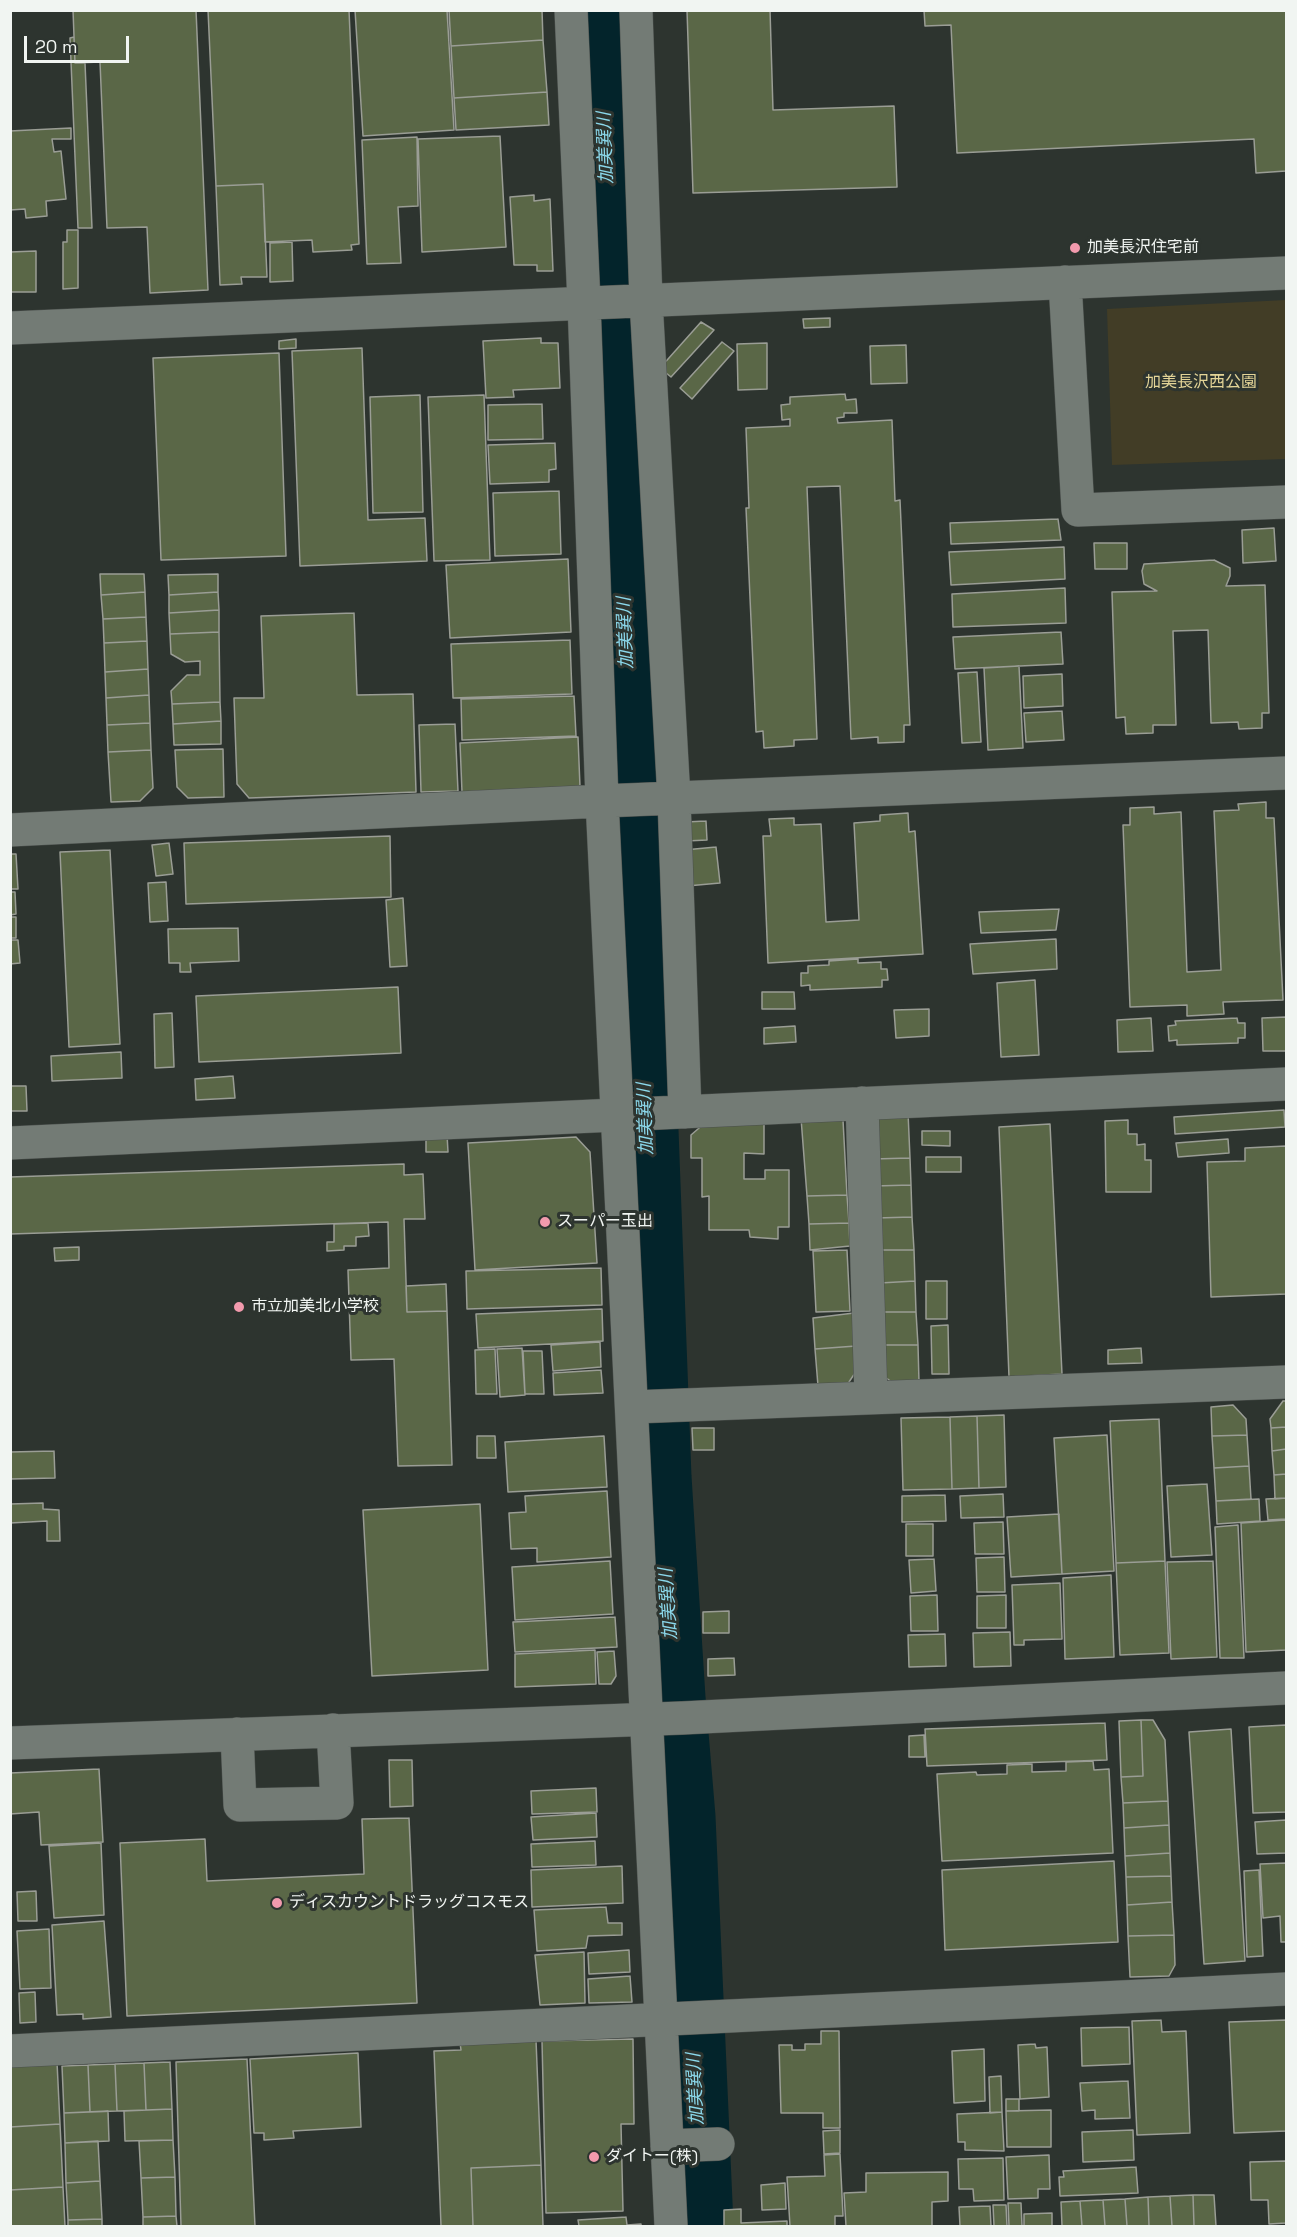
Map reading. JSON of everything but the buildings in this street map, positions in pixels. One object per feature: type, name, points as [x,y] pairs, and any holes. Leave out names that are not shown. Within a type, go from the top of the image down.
[{"type":"street","points":[[571,10],[614,301],[665,798],[680,1112]]},
{"type":"street","points":[[636,10],[614,301],[604,801],[633,1407],[666,1719],[682,2018],[694,2145],[671,2226]]},
{"type":"street","points":[[10,328],[1287,273]]},
{"type":"street","points":[[1065,282],[1078,510],[1287,502]]},
{"type":"street","points":[[10,830],[665,798],[1287,773]]},
{"type":"street","points":[[10,1143],[1287,1084]]},
{"type":"street","points":[[862,1103],[871,1397]]},
{"type":"street","points":[[633,1407],[1287,1382]]},
{"type":"street","points":[[10,1743],[666,1719],[1287,1689]]},
{"type":"street","points":[[237,1734],[240,1805],[337,1803],[333,1730]]},
{"type":"street","points":[[10,2051],[1287,1989]]},
{"type":"green space","name":"加美長沢西公園","points":[[1286,300],[1286,469],[1285,459],[1112,465],[1107,309]]},
{"type":"waterway","name":"加美巽川","points":[[601,10],[634,784],[660,1477],[684,1817],[702,2226]]},
{"type":"place","name":"加美長沢住宅前","points":[[1075,248]]},
{"type":"place","name":"スーパー玉出","points":[[545,1222]]},
{"type":"place","name":"市立加美北小学校","points":[[239,1307]]},
{"type":"place","name":"ディスカウントドラッグコスモス","points":[[277,1903]]},
{"type":"place","name":"ダイトー(株)","points":[[594,2157]]}]
